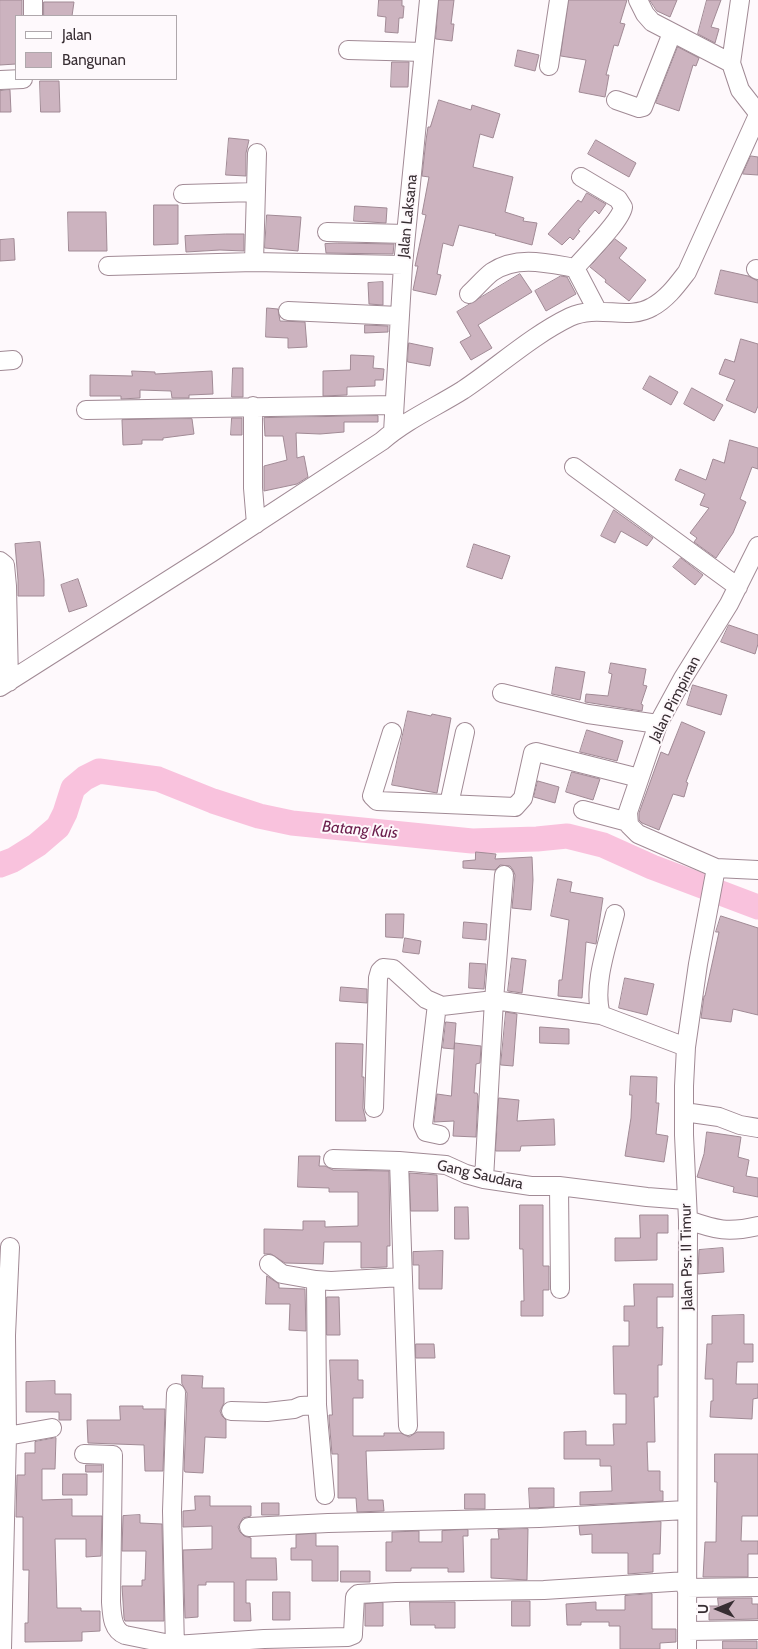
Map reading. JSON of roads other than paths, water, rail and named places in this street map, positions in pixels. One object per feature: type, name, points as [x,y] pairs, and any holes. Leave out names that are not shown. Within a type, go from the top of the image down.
[{"type":"street","points":[[33,0],[33,15]]},
{"type":"street","name":"Jalan Laksana","points":[[393,432],[403,265],[429,0]]},
{"type":"street","points":[[549,66],[559,0]]},
{"type":"street","points":[[638,0],[645,14],[652,22],[731,63]]},
{"type":"street","points":[[4,684],[256,524],[359,457],[393,432],[463,390],[554,326],[581,313],[598,310],[639,312],[652,308],[674,289],[687,272],[758,114],[740,90],[731,63],[740,0]]},
{"type":"street","points":[[616,100],[639,108],[643,107],[672,33]]},
{"type":"street","points":[[348,50],[424,52]]},
{"type":"street","points":[[0,80],[15,79]]},
{"type":"street","points":[[254,262],[256,153]]},
{"type":"street","points":[[575,268],[623,212],[623,207],[618,199],[581,177]]},
{"type":"street","points":[[184,194],[256,192]]},
{"type":"street","points":[[326,232],[406,234]]},
{"type":"street","points":[[469,294],[490,274],[508,264],[529,261],[575,268]]},
{"type":"street","points":[[108,266],[254,262],[403,265]]},
{"type":"street","points":[[575,268],[598,310]]},
{"type":"street","points":[[288,311],[399,316]]},
{"type":"street","points":[[86,410],[394,405]]},
{"type":"street","points":[[253,406],[253,488],[256,524]]},
{"type":"street","points":[[574,467],[738,587]]},
{"type":"street","name":"Jalan Pimpinan","points":[[628,822],[628,812],[658,724],[683,678],[738,587],[758,546]]},
{"type":"street","points":[[0,561],[5,565],[7,586],[4,684]]},
{"type":"street","points":[[502,693],[588,714],[658,724]]},
{"type":"street","points":[[392,732],[372,796],[377,801],[501,807],[517,806],[522,798],[533,754],[536,752],[639,778]]},
{"type":"street","points":[[449,804],[465,732]]},
{"type":"street","points":[[583,810],[628,822],[638,834],[716,872],[758,870]]},
{"type":"street","name":"Jalan Psr. II Timur","points":[[686,1649],[688,1220],[684,1112],[686,1047],[698,964],[716,872]]},
{"type":"street","points":[[484,1179],[494,1000],[504,875]]},
{"type":"street","points":[[602,1015],[599,1006],[599,984],[615,914]]},
{"type":"street","points":[[374,1108],[378,978],[380,971],[386,968],[393,969],[426,999],[442,1006],[494,1000],[602,1015],[686,1047]]},
{"type":"street","points":[[437,1004],[423,1125],[426,1132],[440,1136]]},
{"type":"street","points":[[684,1112],[718,1117],[740,1125],[758,1128]]},
{"type":"street","name":"Gang Saudara","points":[[333,1159],[399,1161],[446,1166],[484,1179],[531,1186],[559,1186],[686,1200]]},
{"type":"street","points":[[399,1161],[408,1426]]},
{"type":"street","points":[[559,1186],[560,1289]]},
{"type":"street","points":[[688,1220],[716,1230],[739,1230],[758,1226]]},
{"type":"street","points":[[2,1649],[7,1436],[4,1398],[10,1247]]},
{"type":"street","points":[[269,1264],[282,1274],[316,1280],[331,1281],[403,1277]]},
{"type":"street","points":[[316,1280],[317,1405],[325,1495]]},
{"type":"street","points":[[175,1647],[172,1511],[176,1393]]},
{"type":"street","points":[[231,1411],[267,1412],[317,1405]]},
{"type":"street","points":[[7,1436],[52,1428]]},
{"type":"street","points":[[84,1454],[113,1455],[111,1602],[114,1625],[119,1632],[125,1635],[175,1647],[264,1639],[349,1637],[353,1633],[356,1597],[360,1594],[686,1585],[758,1587]]},
{"type":"street","points":[[249,1527],[328,1523],[538,1518],[686,1510]]},
{"type":"street","points":[[686,1631],[758,1630]]},
{"type":"waterway","name":"Batang Kuis","points":[[0,865],[13,860],[37,845],[58,827],[65,813],[73,788],[85,778],[99,771],[158,779],[213,801],[259,816],[292,823],[472,841],[567,836],[603,845],[652,867],[758,907]]}]
